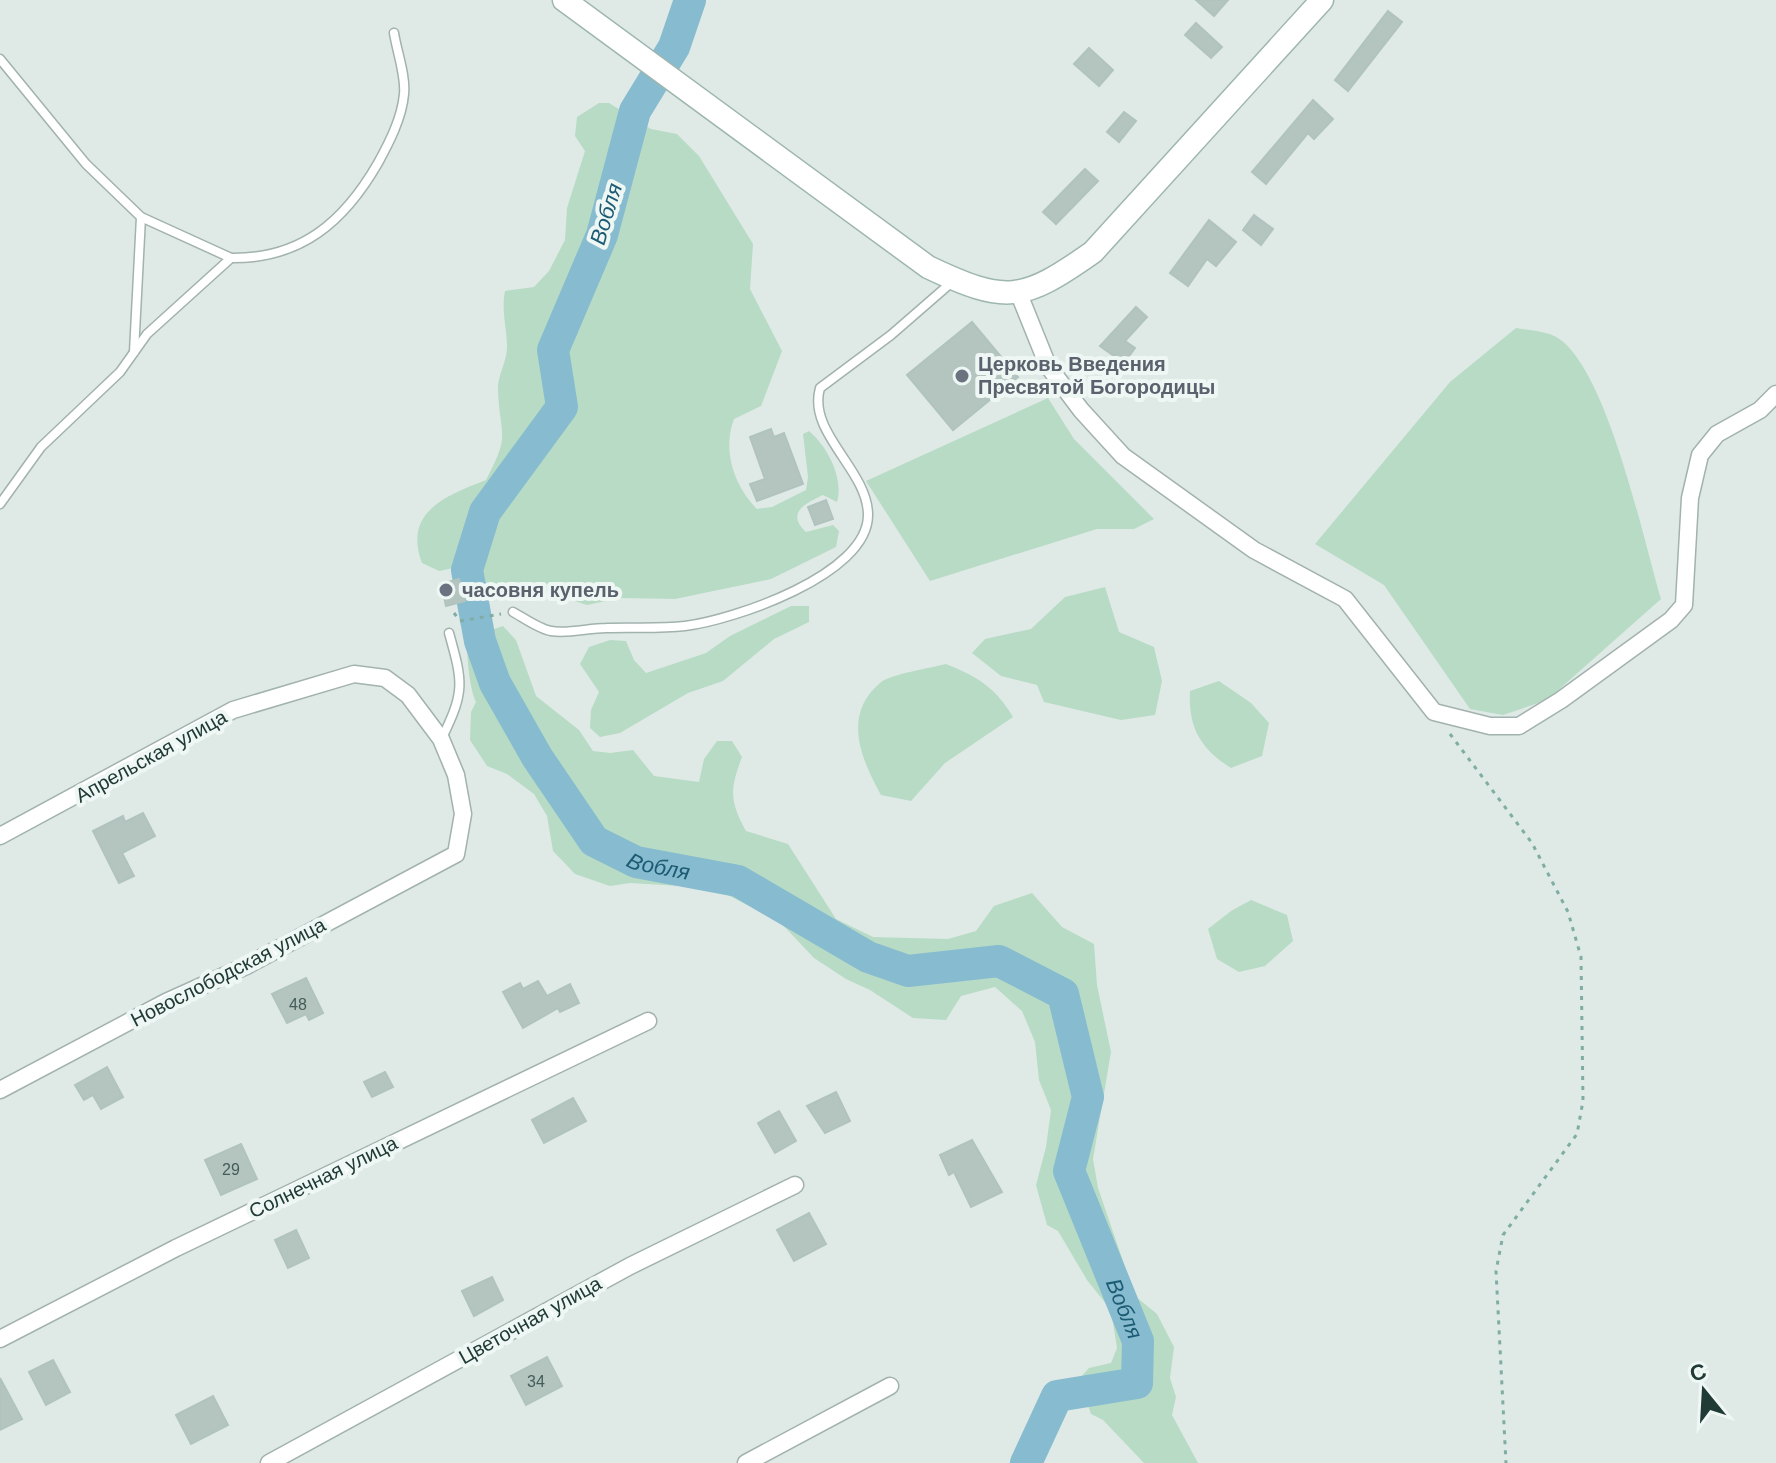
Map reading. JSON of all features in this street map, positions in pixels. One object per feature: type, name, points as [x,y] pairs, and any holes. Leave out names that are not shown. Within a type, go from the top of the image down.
[{"type":"street","points":[[564,0],[888,240],[977,290],[1019,294],[1056,278],[1093,252],[1322,0]]},
{"type":"street","points":[[1019,294],[1048,366],[1081,410],[1123,456],[1254,550],[1345,599],[1434,712],[1490,726],[1519,726],[1561,700],[1671,620],[1684,605],[1690,498],[1700,455],[1717,434],[1760,410],[1776,394]]},
{"type":"street","name":"Апрельская улица","points":[[0,836],[233,710],[354,674],[385,678],[408,695],[441,739]]},
{"type":"street","name":"Новослободская улица","points":[[0,1090],[166,1002],[246,966],[456,854],[463,814],[456,775],[441,739]]},
{"type":"street","name":"Солнечная улица","points":[[0,1339],[176,1248],[648,1021]]},
{"type":"street","name":"Цветочная улица","points":[[269,1463],[630,1266],[795,1185]]},
{"type":"street","points":[[746,1463],[890,1386]]},
{"type":"lane","points":[[0,59],[86,164],[141,217],[231,258],[259,258],[300,245],[341,217],[390,142],[405,93],[394,33]]},
{"type":"lane","points":[[134,353],[141,217]]},
{"type":"lane","points":[[0,504],[41,447],[120,372],[147,334],[231,258]]},
{"type":"lane","points":[[513,612],[550,631],[686,626],[765,603],[834,570],[855,548],[868,517],[863,494],[821,416],[817,400],[820,388],[891,335],[955,279]]},
{"type":"lane","points":[[441,739],[457,707],[462,684],[449,633]]},
{"type":"path","points":[[454,613],[460,621],[467,623],[494,615]]},
{"type":"path","points":[[1434,712],[1532,843],[1568,912],[1581,957],[1583,1101],[1577,1134],[1503,1235],[1496,1271],[1506,1463]]},
{"type":"green space","points":[[599,103],[609,103],[651,129],[677,134],[699,156],[753,244],[750,289],[782,351],[761,406],[734,419],[730,455],[742,490],[757,509],[772,507],[806,490],[808,477],[803,434],[809,431],[833,464],[838,483],[837,502],[823,495],[804,506],[798,519],[806,532],[833,525],[839,531],[836,547],[771,579],[675,599],[620,598],[587,605],[541,590],[518,588],[487,593],[477,578],[458,567],[439,571],[422,563],[418,531],[423,519],[443,500],[486,480],[499,453],[502,435],[498,385],[507,347],[505,291],[534,287],[549,271],[565,240],[567,208],[585,151],[575,136],[577,117]]},
{"type":"green space","points":[[1516,328],[1558,338],[1576,356],[1593,384],[1622,458],[1661,599],[1547,700],[1503,715],[1470,709],[1384,585],[1315,544],[1450,382]]},
{"type":"green space","points":[[1048,398],[1074,439],[1154,519],[1134,529],[1097,529],[930,581],[866,481]]},
{"type":"green space","points":[[1105,587],[1119,632],[1154,647],[1162,681],[1155,715],[1121,720],[1044,702],[1037,685],[1001,676],[972,653],[985,639],[1031,629],[1065,597]]},
{"type":"green space","points":[[791,606],[809,606],[809,622],[774,639],[723,681],[688,693],[620,733],[600,737],[590,728],[591,710],[599,692],[580,664],[589,647],[610,640],[626,641],[634,660],[646,673],[706,653],[730,636]]},
{"type":"green space","points":[[503,626],[516,640],[536,696],[579,730],[593,751],[610,753],[633,750],[654,776],[699,782],[704,759],[717,741],[732,741],[742,757],[733,794],[746,831],[788,844],[836,919],[873,937],[948,939],[976,931],[994,906],[1032,893],[1062,927],[1094,944],[1097,985],[1111,1052],[1093,1159],[1098,1188],[1135,1296],[1157,1314],[1174,1347],[1170,1378],[1176,1397],[1172,1415],[1198,1463],[1144,1463],[1103,1420],[1091,1414],[1079,1379],[1089,1368],[1111,1363],[1117,1348],[1111,1310],[1087,1280],[1058,1231],[1047,1225],[1036,1185],[1051,1110],[1039,1080],[1035,1042],[1022,1011],[995,987],[961,996],[946,1020],[913,1018],[814,958],[779,921],[714,888],[630,883],[610,886],[575,874],[553,851],[547,816],[534,794],[507,774],[487,766],[470,740],[471,712],[476,702],[468,669],[468,642],[470,637]]},
{"type":"green space","points":[[946,664],[985,684],[1013,717],[945,763],[911,801],[881,795],[862,752],[858,723],[861,709],[868,696],[885,680]]},
{"type":"green space","points":[[1219,681],[1251,703],[1269,723],[1262,756],[1231,768],[1204,745],[1191,716],[1190,691]]},
{"type":"green space","points":[[1251,900],[1287,915],[1293,941],[1265,966],[1239,972],[1217,959],[1208,929]]},
{"type":"building","points":[[1196,0],[1228,0],[1214,16]]},
{"type":"building","points":[[1388,11],[1402,22],[1348,91],[1335,80]]},
{"type":"building","points":[[1196,23],[1222,47],[1211,58],[1185,35]]},
{"type":"building","points":[[1089,48],[1113,70],[1099,86],[1074,64]]},
{"type":"building","points":[[1313,100],[1333,119],[1314,139],[1308,133],[1266,184],[1252,172]]},
{"type":"building","points":[[1124,112],[1136,121],[1119,142],[1107,132]]},
{"type":"building","points":[[1085,169],[1098,181],[1056,224],[1043,212]]},
{"type":"building","points":[[1254,215],[1273,229],[1261,245],[1243,230]]},
{"type":"building","points":[[1209,220],[1236,242],[1216,266],[1207,259],[1188,286],[1170,273]]},
{"type":"building","points":[[1136,307],[1147,317],[1125,341],[1135,348],[1124,363],[1100,346]]},
{"type":"building","name":"Церковь Введения Пресвятой Богородицы","points":[[972,322],[1018,377],[953,430],[907,375]]},
{"type":"building","points":[[771,429],[774,437],[784,433],[803,484],[757,501],[750,484],[765,479],[750,437]]},
{"type":"building","points":[[826,500],[833,519],[815,525],[808,507]]},
{"type":"building","name":"часовня купель","points":[[459,579],[465,601],[446,606],[441,584]]},
{"type":"building","points":[[143,813],[155,836],[122,853],[134,876],[119,883],[93,831],[123,816],[125,822]]},
{"type":"building","points":[[306,978],[323,1013],[309,1020],[306,1014],[287,1023],[272,994]]},
{"type":"building","points":[[538,981],[547,996],[570,984],[579,1003],[560,1012],[558,1008],[523,1028],[503,992],[520,983],[523,989]]},
{"type":"building","points":[[107,1067],[123,1097],[101,1109],[93,1095],[84,1100],[75,1085]]},
{"type":"building","points":[[385,1072],[393,1087],[372,1097],[364,1082]]},
{"type":"building","points":[[836,1092],[850,1121],[825,1133],[807,1106]]},
{"type":"building","points":[[573,1098],[586,1121],[544,1143],[532,1120]]},
{"type":"building","points":[[779,1111],[796,1141],[775,1153],[758,1123]]},
{"type":"building","points":[[972,1140],[1002,1192],[971,1207],[954,1172],[949,1175],[940,1155]]},
{"type":"building","points":[[241,1144],[257,1179],[221,1195],[205,1160]]},
{"type":"building","points":[[809,1213],[826,1244],[794,1261],[777,1230]]},
{"type":"building","points":[[296,1230],[309,1258],[288,1268],[275,1240]]},
{"type":"building","points":[[492,1277],[503,1300],[474,1316],[462,1291]]},
{"type":"building","points":[[547,1357],[562,1386],[526,1405],[511,1376]]},
{"type":"building","points":[[53,1360],[70,1392],[46,1405],[29,1372]]},
{"type":"building","points":[[0,1378],[22,1419],[0,1430]]},
{"type":"building","points":[[213,1396],[228,1425],[191,1444],[176,1415]]},
{"type":"waterway","name":"Вобля","points":[[690,0],[674,47],[635,111],[602,235],[553,350],[562,407],[485,512],[467,570],[480,641],[495,683],[537,757],[594,841],[636,862],[738,881],[868,957],[908,971],[999,961],[1063,994],[1088,1097],[1069,1171],[1138,1341],[1137,1383],[1057,1396],[1026,1463]]},
{"type":"place","name":"Церковь Введения Пресвятой Богородицы","points":[[962,376]]},
{"type":"place","name":"часовня купель","points":[[446,590]]}]
